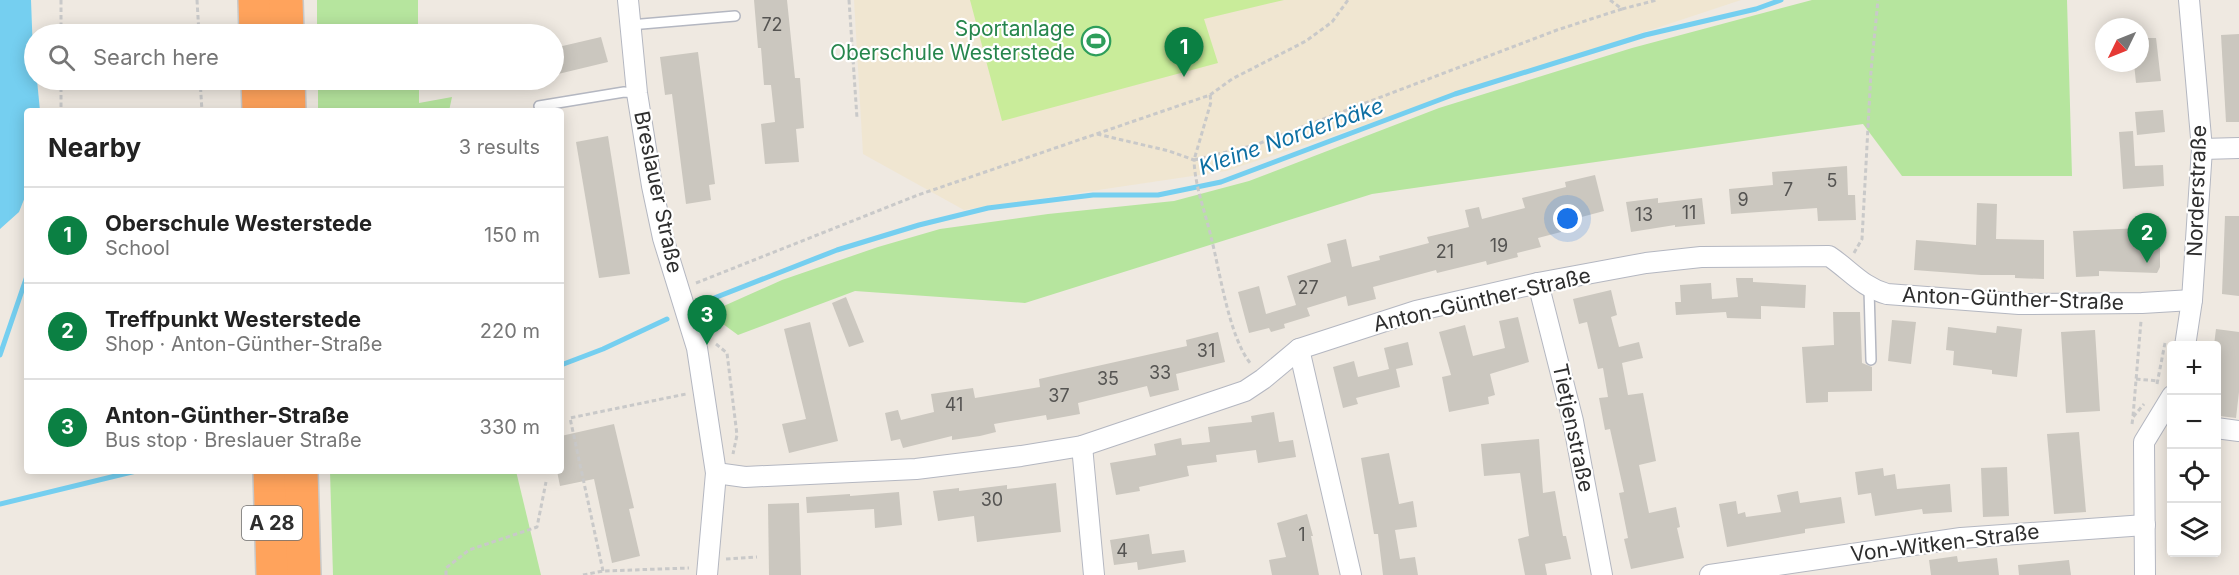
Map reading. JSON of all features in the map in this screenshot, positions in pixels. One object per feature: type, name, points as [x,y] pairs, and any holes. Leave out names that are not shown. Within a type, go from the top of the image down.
[{"type":"highway","points":[[255,0],[256,24]]},
{"type":"highway","points":[[285,0],[286,24]]},
{"type":"highway","points":[[258,90],[258,108]]},
{"type":"highway","points":[[289,90],[290,108]]},
{"type":"highway","name":"A 28","points":[[270,474],[273,575]]},
{"type":"highway","name":"A 28","points":[[301,474],[304,575]]},
{"type":"street","name":"Breslauer Straße","points":[[628,0],[637,93],[661,228],[684,289],[691,330],[697,348],[716,473],[702,571]]},
{"type":"street","name":"Norderstraße","points":[[2186,341],[2192,300],[2202,149],[2189,0]]},
{"type":"street","points":[[2202,149],[2239,148]]},
{"type":"street","name":"Anton-Günther-Straße","points":[[716,473],[746,477],[916,469],[1082,446],[1245,391],[1263,380],[1299,349],[1416,311],[1538,283],[1646,263],[1701,256],[1829,256],[1869,289],[1887,294],[2019,304],[2142,303],[2192,300]]},
{"type":"street","name":"Tietjenstraße","points":[[1538,283],[1573,421],[1602,575]]},
{"type":"street","points":[[1299,349],[1351,575]]},
{"type":"street","points":[[2145,575],[2144,442],[2164,421]]},
{"type":"street","points":[[2221,429],[2239,431]]},
{"type":"street","points":[[1082,446],[1094,575]]},
{"type":"street","name":"Von-Witken-Straße","points":[[1710,575],[1961,538],[2145,525]]},
{"type":"lane","points":[[629,25],[735,16]]},
{"type":"lane","name":"Breslauer Straße","points":[[540,106],[624,92],[637,93]]},
{"type":"lane","points":[[1869,289],[1871,360]]},
{"type":"path","points":[[61,0],[61,24]]},
{"type":"path","points":[[197,0],[198,24]]},
{"type":"path","points":[[849,0],[857,118]]},
{"type":"path","points":[[684,289],[918,195],[1210,95],[1232,79],[1306,41],[1332,22],[1348,0]]},
{"type":"path","points":[[1610,0],[1623,9]]},
{"type":"path","points":[[1095,134],[1169,151],[1194,160],[1255,145],[1557,30],[1657,0]]},
{"type":"path","points":[[1846,268],[1862,239],[1871,71],[1878,0]]},
{"type":"path","points":[[61,90],[61,108]]},
{"type":"path","points":[[200,90],[201,108]]},
{"type":"path","points":[[1210,95],[1194,160],[1199,196],[1211,234],[1233,327],[1246,359],[1263,380]]},
{"type":"path","points":[[2133,417],[2142,303]]},
{"type":"path","points":[[2136,379],[2158,381]]},
{"type":"path","points":[[603,571],[570,418],[696,392]]},
{"type":"path","points":[[446,575],[446,568],[469,550],[537,527],[546,482]]},
{"type":"path","points":[[721,559],[757,557]]},
{"type":"path","points":[[583,575],[603,571],[702,571]]},
{"type":"shaded area","points":[[854,0],[1741,0],[1226,171],[964,210],[863,154]]},
{"type":"green space","points":[[317,0],[418,0],[418,24],[317,24]]},
{"type":"green space","name":"Sportanlage Oberschule Westerstede","points":[[970,0],[1284,0],[1204,19],[1218,63],[1002,121]]},
{"type":"green space","points":[[1812,0],[2067,0],[2072,176],[1902,176],[1863,124],[1372,194],[1025,303],[855,291],[738,335],[708,313],[782,280],[878,247],[940,229],[1048,214],[1174,201],[1249,181],[1439,108],[1632,48]]},
{"type":"green space","points":[[318,90],[419,90],[419,103],[452,97],[450,108],[318,108]]},
{"type":"green space","points":[[330,474],[517,474],[541,575],[333,575]]},
{"type":"water","points":[[0,0],[31,0],[32,24],[24,24],[24,90],[38,90],[40,108],[24,108],[24,200],[19,212],[0,229]]},
{"type":"building","points":[[754,0],[787,0],[795,78],[800,78],[804,128],[796,129],[799,162],[765,164],[761,124],[775,122],[771,85],[764,85]]},
{"type":"building","points":[[2239,34],[2239,122],[2226,122],[2221,35]]},
{"type":"building","points":[[601,37],[608,62],[564,73],[564,46]]},
{"type":"building","points":[[2149,38],[2156,38],[2161,81],[2136,83],[2135,72],[2149,72]]},
{"type":"building","points":[[698,52],[715,184],[709,185],[711,200],[686,204],[672,94],[665,95],[660,57]]},
{"type":"building","points":[[2163,110],[2165,132],[2137,135],[2135,112]]},
{"type":"building","points":[[2133,131],[2135,166],[2163,165],[2164,186],[2123,189],[2119,132]]},
{"type":"building","points":[[608,136],[630,274],[599,278],[576,142]]},
{"type":"building","points":[[1847,166],[1848,195],[1855,195],[1856,220],[1818,221],[1817,208],[1731,214],[1729,189],[1773,185],[1772,172]]},
{"type":"building","points":[[1595,175],[1604,211],[1559,223],[1561,232],[1538,238],[1541,247],[1517,253],[1518,257],[1487,265],[1486,261],[1437,273],[1436,270],[1373,287],[1376,299],[1348,306],[1346,296],[1307,308],[1310,316],[1284,324],[1285,328],[1271,332],[1269,328],[1249,333],[1238,292],[1259,286],[1266,314],[1296,305],[1287,276],[1331,262],[1327,244],[1346,239],[1352,267],[1380,260],[1379,256],[1429,243],[1427,237],[1469,227],[1465,210],[1479,207],[1482,219],[1525,208],[1522,198],[1566,187],[1565,182]]},
{"type":"building","points":[[1658,198],[1658,203],[1702,198],[1705,224],[1675,227],[1675,225],[1631,232],[1626,202]]},
{"type":"building","points":[[1977,203],[1997,204],[1996,239],[2044,240],[2044,279],[2015,278],[2015,275],[1914,270],[1916,240],[1976,245]]},
{"type":"building","points":[[2225,216],[2239,216],[2239,296],[2222,294]]},
{"type":"building","points":[[2142,228],[2142,231],[2160,231],[2160,267],[2157,273],[2099,271],[2099,276],[2076,277],[2073,231]]},
{"type":"building","points":[[1736,278],[1753,278],[1753,282],[1806,285],[1805,308],[1761,306],[1761,319],[1727,318],[1726,312],[1676,315],[1675,302],[1681,302],[1680,285],[1711,283],[1712,299],[1738,297]]},
{"type":"building","points":[[1611,290],[1617,315],[1611,317],[1619,347],[1639,342],[1643,358],[1622,363],[1628,395],[1643,393],[1656,461],[1639,465],[1649,513],[1676,507],[1680,527],[1677,528],[1684,558],[1631,569],[1624,539],[1628,538],[1619,493],[1624,492],[1610,429],[1605,430],[1599,398],[1608,397],[1603,368],[1598,369],[1587,322],[1579,324],[1573,299]]},
{"type":"building","points":[[846,297],[864,342],[849,347],[832,303]]},
{"type":"building","points":[[1833,312],[1860,312],[1862,363],[1872,367],[1872,391],[1828,392],[1828,402],[1806,403],[1802,347],[1834,345]]},
{"type":"building","points":[[1518,317],[1529,362],[1490,374],[1495,395],[1488,397],[1489,404],[1449,412],[1442,377],[1451,375],[1439,332],[1465,325],[1473,356],[1505,348],[1499,321]]},
{"type":"building","points":[[1892,320],[1916,322],[1911,364],[1888,361]]},
{"type":"building","points":[[810,322],[838,441],[789,453],[782,424],[806,419],[784,329]]},
{"type":"building","points":[[1997,326],[2022,329],[2017,377],[1992,374],[1992,370],[1953,365],[1954,351],[1946,350],[1948,327],[1996,333]]},
{"type":"building","points":[[2216,329],[2239,332],[2239,392],[2236,418],[2221,416],[2221,341],[2214,341]]},
{"type":"building","points":[[2095,330],[2100,411],[2066,413],[2061,332]]},
{"type":"building","points":[[1218,332],[1225,362],[1176,374],[1179,390],[1150,397],[1147,386],[1078,403],[1080,414],[1047,420],[1046,415],[994,424],[996,432],[980,436],[952,440],[952,436],[903,448],[900,439],[891,441],[885,413],[898,410],[901,420],[934,412],[931,394],[973,388],[975,398],[1040,387],[1039,379],[1187,346],[1186,340]]},
{"type":"building","points":[[1408,342],[1413,365],[1396,369],[1400,387],[1356,398],[1358,404],[1343,408],[1333,367],[1354,361],[1358,377],[1389,369],[1384,348]]},
{"type":"building","points":[[1274,412],[1279,442],[1293,440],[1296,457],[1258,463],[1256,450],[1216,455],[1217,462],[1187,466],[1189,476],[1139,487],[1140,491],[1116,495],[1110,463],[1156,455],[1154,444],[1181,438],[1182,445],[1210,442],[1208,427],[1252,422],[1251,416]]},
{"type":"building","points":[[614,424],[634,508],[629,509],[640,556],[612,563],[594,479],[560,486],[558,474],[564,474],[564,435]]},
{"type":"building","points":[[2079,432],[2086,512],[2054,514],[2047,434]]},
{"type":"building","points":[[1539,439],[1543,493],[1555,491],[1563,536],[1566,536],[1571,559],[1545,564],[1547,575],[1525,575],[1518,539],[1529,536],[1520,473],[1484,476],[1481,444]]},
{"type":"building","points":[[1389,453],[1399,504],[1413,501],[1417,527],[1395,530],[1400,559],[1415,557],[1418,575],[1383,575],[1378,534],[1374,534],[1361,458]]},
{"type":"building","points":[[2007,467],[2009,516],[1983,517],[1981,468]]},
{"type":"building","points":[[1883,468],[1884,476],[1895,474],[1897,489],[1950,484],[1952,512],[1923,514],[1922,509],[1875,516],[1871,493],[1858,495],[1855,472]]},
{"type":"building","points":[[1056,483],[1061,532],[977,542],[974,516],[938,521],[933,491],[959,488],[959,491],[1007,485],[1007,489]]},
{"type":"building","points":[[1798,491],[1800,503],[1841,497],[1845,523],[1805,529],[1805,533],[1727,547],[1719,504],[1736,501],[1738,514],[1745,512],[1746,517],[1781,512],[1777,495]]},
{"type":"building","points":[[899,492],[902,525],[875,528],[874,509],[807,513],[806,497]]},
{"type":"building","points":[[799,503],[801,575],[769,575],[768,504]]},
{"type":"building","points":[[1307,514],[1319,575],[1272,575],[1269,560],[1286,557],[1277,523]]},
{"type":"building","points":[[1149,534],[1152,554],[1184,550],[1186,562],[1138,570],[1137,562],[1114,565],[1110,540]]},
{"type":"building","points":[[1957,556],[1958,562],[1997,558],[1999,575],[1931,575],[1929,560]]},
{"type":"building","points":[[2069,560],[2071,575],[2019,575],[2018,565]]},
{"type":"waterway","name":"Kleine Norderbäke","points":[[704,302],[837,250],[919,225],[988,208],[1093,195],[1158,195],[1221,182],[1455,94],[1645,35],[1756,9],[1781,0]]},
{"type":"waterway","points":[[0,355],[24,285]]},
{"type":"waterway","name":"Kleine Norderbäke","points":[[564,364],[603,349],[667,319]]},
{"type":"waterway","name":"Kleine Norderbäke","points":[[0,504],[124,474]]},
{"type":"place","name":"Sportanlage Oberschule Westerstede","points":[[1096,41]]},
{"type":"place","name":"Oberschule Westerstede","points":[[1184,77]]},
{"type":"place","name":"Treffpunkt Westerstede","points":[[2147,263]]},
{"type":"place","name":"Anton-Günther-Straße","points":[[707,345]]}]
